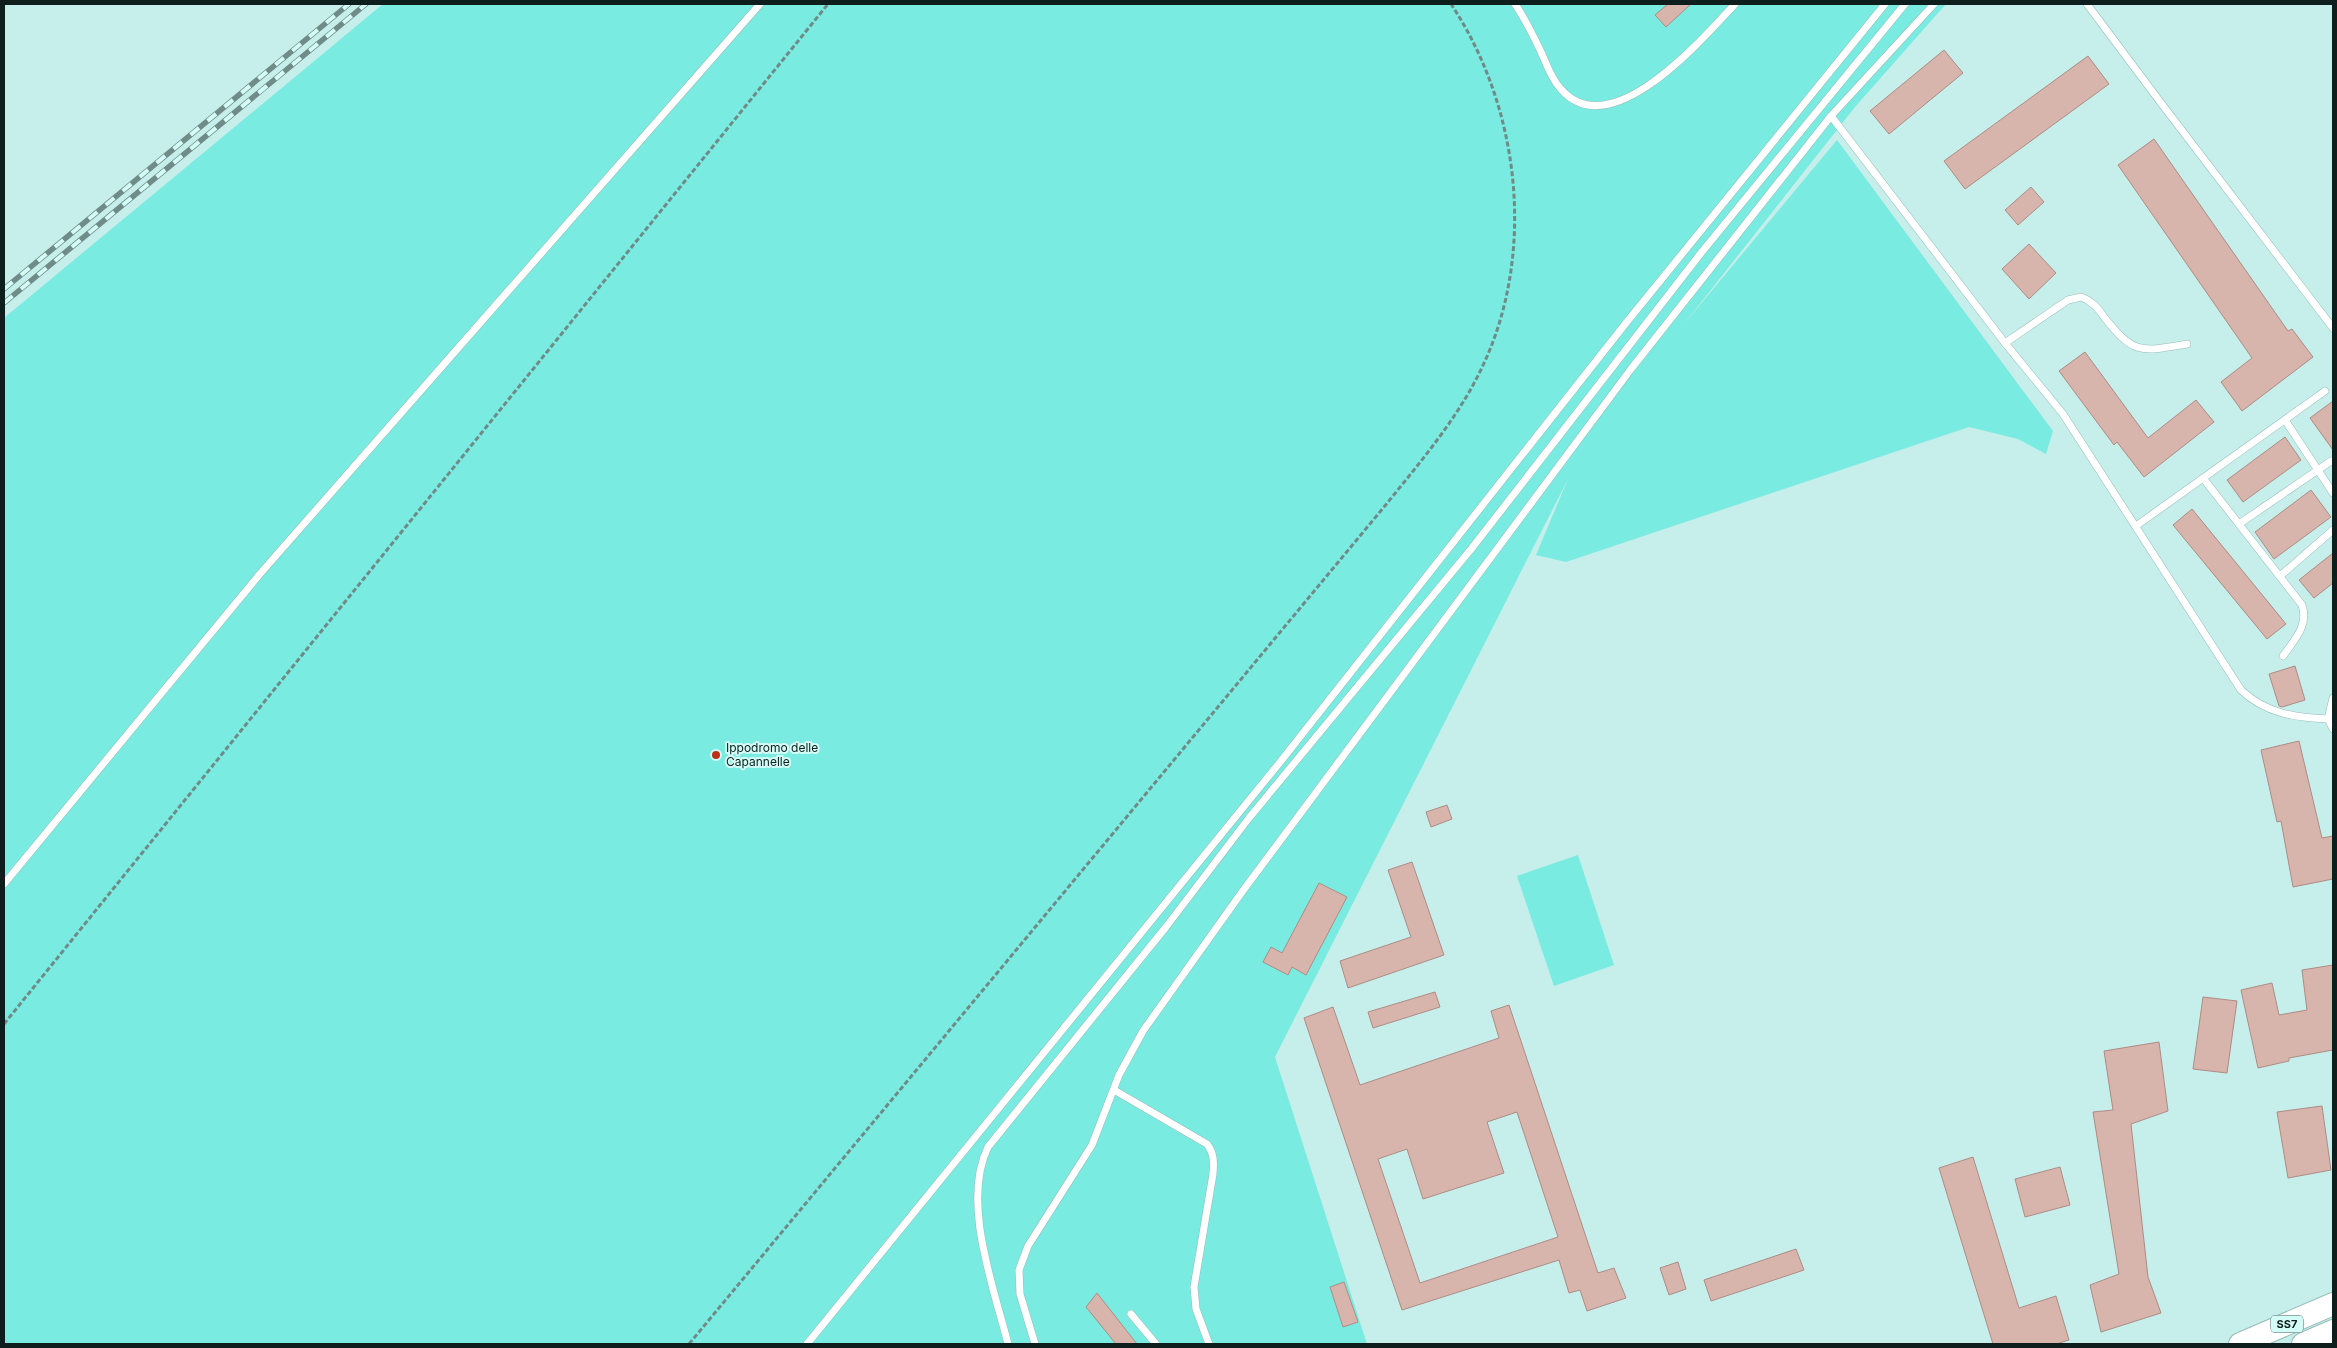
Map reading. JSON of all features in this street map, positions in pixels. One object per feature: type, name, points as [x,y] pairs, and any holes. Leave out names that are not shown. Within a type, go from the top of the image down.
[{"type":"main road","name":"SS7","points":[[2240,1344],[2333,1304]]},
{"type":"main road","name":"SS7","points":[[2303,1344],[2333,1331]]},
{"type":"lane","points":[[4,884],[253,582],[760,4]]},
{"type":"lane","points":[[1515,4],[1559,88],[1577,101],[1597,104],[1629,97],[1666,74],[1691,52],[1735,4]]},
{"type":"lane","points":[[807,1344],[1281,761],[1626,323],[1885,4]]},
{"type":"lane","points":[[1008,1344],[993,1286],[980,1216],[980,1173],[988,1147],[1166,927],[1249,818],[1472,548],[1701,253],[1905,4]]},
{"type":"lane","points":[[1035,1344],[1020,1294],[1019,1270],[1028,1246],[1092,1145],[1119,1075],[1143,1031],[1242,892],[1631,369],[1831,116],[1934,4]]},
{"type":"lane","points":[[2087,4],[2333,328]]},
{"type":"lane","points":[[1831,116],[2005,343],[2063,414],[2241,690],[2258,704],[2281,714],[2328,719]]},
{"type":"lane","points":[[2005,343],[2061,304],[2075,297],[2082,297],[2094,304],[2121,338],[2135,347],[2153,350],[2187,344]]},
{"type":"lane","points":[[2136,526],[2325,391]]},
{"type":"lane","points":[[2285,420],[2333,493]]},
{"type":"lane","points":[[2239,524],[2331,461]]},
{"type":"lane","points":[[2203,478],[2302,605],[2304,618],[2302,629],[2283,656]]},
{"type":"lane","points":[[2280,576],[2333,530]]},
{"type":"lane","points":[[2333,698],[2328,719],[2333,729]]},
{"type":"lane","points":[[1114,1090],[1207,1144],[1211,1150],[1214,1162],[1213,1174],[1194,1287],[1196,1309],[1209,1344]]},
{"type":"lane","points":[[1131,1314],[1156,1344]]},
{"type":"path","points":[[4,1024],[828,4]]},
{"type":"path","points":[[689,1344],[1390,500],[1438,438],[1475,382],[1495,337],[1508,288],[1513,243],[1513,193],[1508,142],[1499,102],[1476,49],[1451,4]]},
{"type":"shaded area","name":"Ippodromo delle Capannelle","points":[[383,4],[1946,4],[1855,107],[1684,324],[1837,140],[2053,431],[2046,454],[2018,439],[1969,427],[1566,562],[1536,555],[1568,479],[1275,1057],[1367,1344],[4,1344],[4,318]]},
{"type":"shaded area","points":[[1578,855],[1614,965],[1554,986],[1517,876]]},
{"type":"building","points":[[1668,4],[1691,4],[1666,27],[1655,15]]},
{"type":"building","points":[[1944,50],[1963,73],[1889,134],[1870,111]]},
{"type":"building","points":[[2088,56],[2109,84],[1965,189],[1944,161]]},
{"type":"building","points":[[2154,139],[2288,331],[2292,329],[2313,357],[2242,411],[2221,382],[2252,358],[2118,165]]},
{"type":"building","points":[[2031,187],[2044,202],[2018,225],[2005,210]]},
{"type":"building","points":[[2029,244],[2056,273],[2029,299],[2002,269]]},
{"type":"building","points":[[2085,352],[2148,438],[2196,400],[2214,422],[2144,477],[2117,442],[2114,445],[2059,371]]},
{"type":"building","points":[[2333,401],[2333,450],[2310,418]]},
{"type":"building","points":[[2285,437],[2301,460],[2243,502],[2227,480]]},
{"type":"building","points":[[2311,490],[2331,517],[2274,559],[2255,532]]},
{"type":"building","points":[[2192,509],[2286,624],[2267,639],[2173,525]]},
{"type":"building","points":[[2333,553],[2333,583],[2314,598],[2299,580]]},
{"type":"building","points":[[2295,666],[2305,700],[2282,707],[2279,706],[2269,674]]},
{"type":"building","points":[[2299,741],[2322,838],[2333,836],[2333,879],[2293,887],[2281,821],[2277,822],[2261,750]]},
{"type":"building","points":[[1447,805],[1452,819],[1431,827],[1426,812]]},
{"type":"building","points":[[1412,862],[1444,955],[1348,988],[1340,961],[1411,937],[1388,870]]},
{"type":"building","points":[[1319,883],[1347,897],[1306,975],[1292,967],[1288,975],[1263,962],[1271,947],[1282,953]]},
{"type":"building","points":[[2333,965],[2333,1050],[2289,1058],[2289,1061],[2258,1068],[2241,990],[2272,983],[2279,1015],[2307,1010],[2302,970]]},
{"type":"building","points":[[1435,992],[1440,1007],[1373,1028],[1368,1012]]},
{"type":"building","points":[[2203,997],[2237,1001],[2227,1073],[2193,1069]]},
{"type":"building","points":[[1509,1005],[1598,1273],[1614,1268],[1626,1298],[1587,1311],[1580,1290],[1569,1293],[1559,1260],[1402,1310],[1304,1018],[1333,1007],[1360,1085],[1499,1038],[1491,1011]],"holes":[[[1517,1112],[1558,1237],[1420,1283],[1378,1159],[1407,1149],[1423,1199],[1504,1173],[1487,1122]]]},
{"type":"building","points":[[2159,1042],[2168,1111],[2131,1124],[2148,1277],[2161,1313],[2101,1332],[2090,1285],[2119,1274],[2093,1112],[2113,1110],[2104,1051]]},
{"type":"building","points":[[2322,1106],[2331,1170],[2288,1178],[2277,1112]]},
{"type":"building","points":[[1973,1157],[2019,1308],[2056,1296],[2069,1340],[2056,1344],[1993,1344],[1939,1168]]},
{"type":"building","points":[[2060,1167],[2070,1205],[2025,1217],[2015,1179]]},
{"type":"building","points":[[1796,1249],[1804,1270],[1711,1301],[1704,1280]]},
{"type":"building","points":[[1678,1262],[1686,1289],[1669,1295],[1660,1268]]},
{"type":"building","points":[[1344,1282],[1358,1322],[1343,1327],[1330,1287]]},
{"type":"building","points":[[1097,1293],[1137,1344],[1116,1344],[1086,1307]]},
{"type":"railway","points":[[4,289],[349,4]]},
{"type":"railway","points":[[4,303],[366,4]]},
{"type":"place","name":"Ippodromo delle Capannelle","points":[[716,755]]}]
